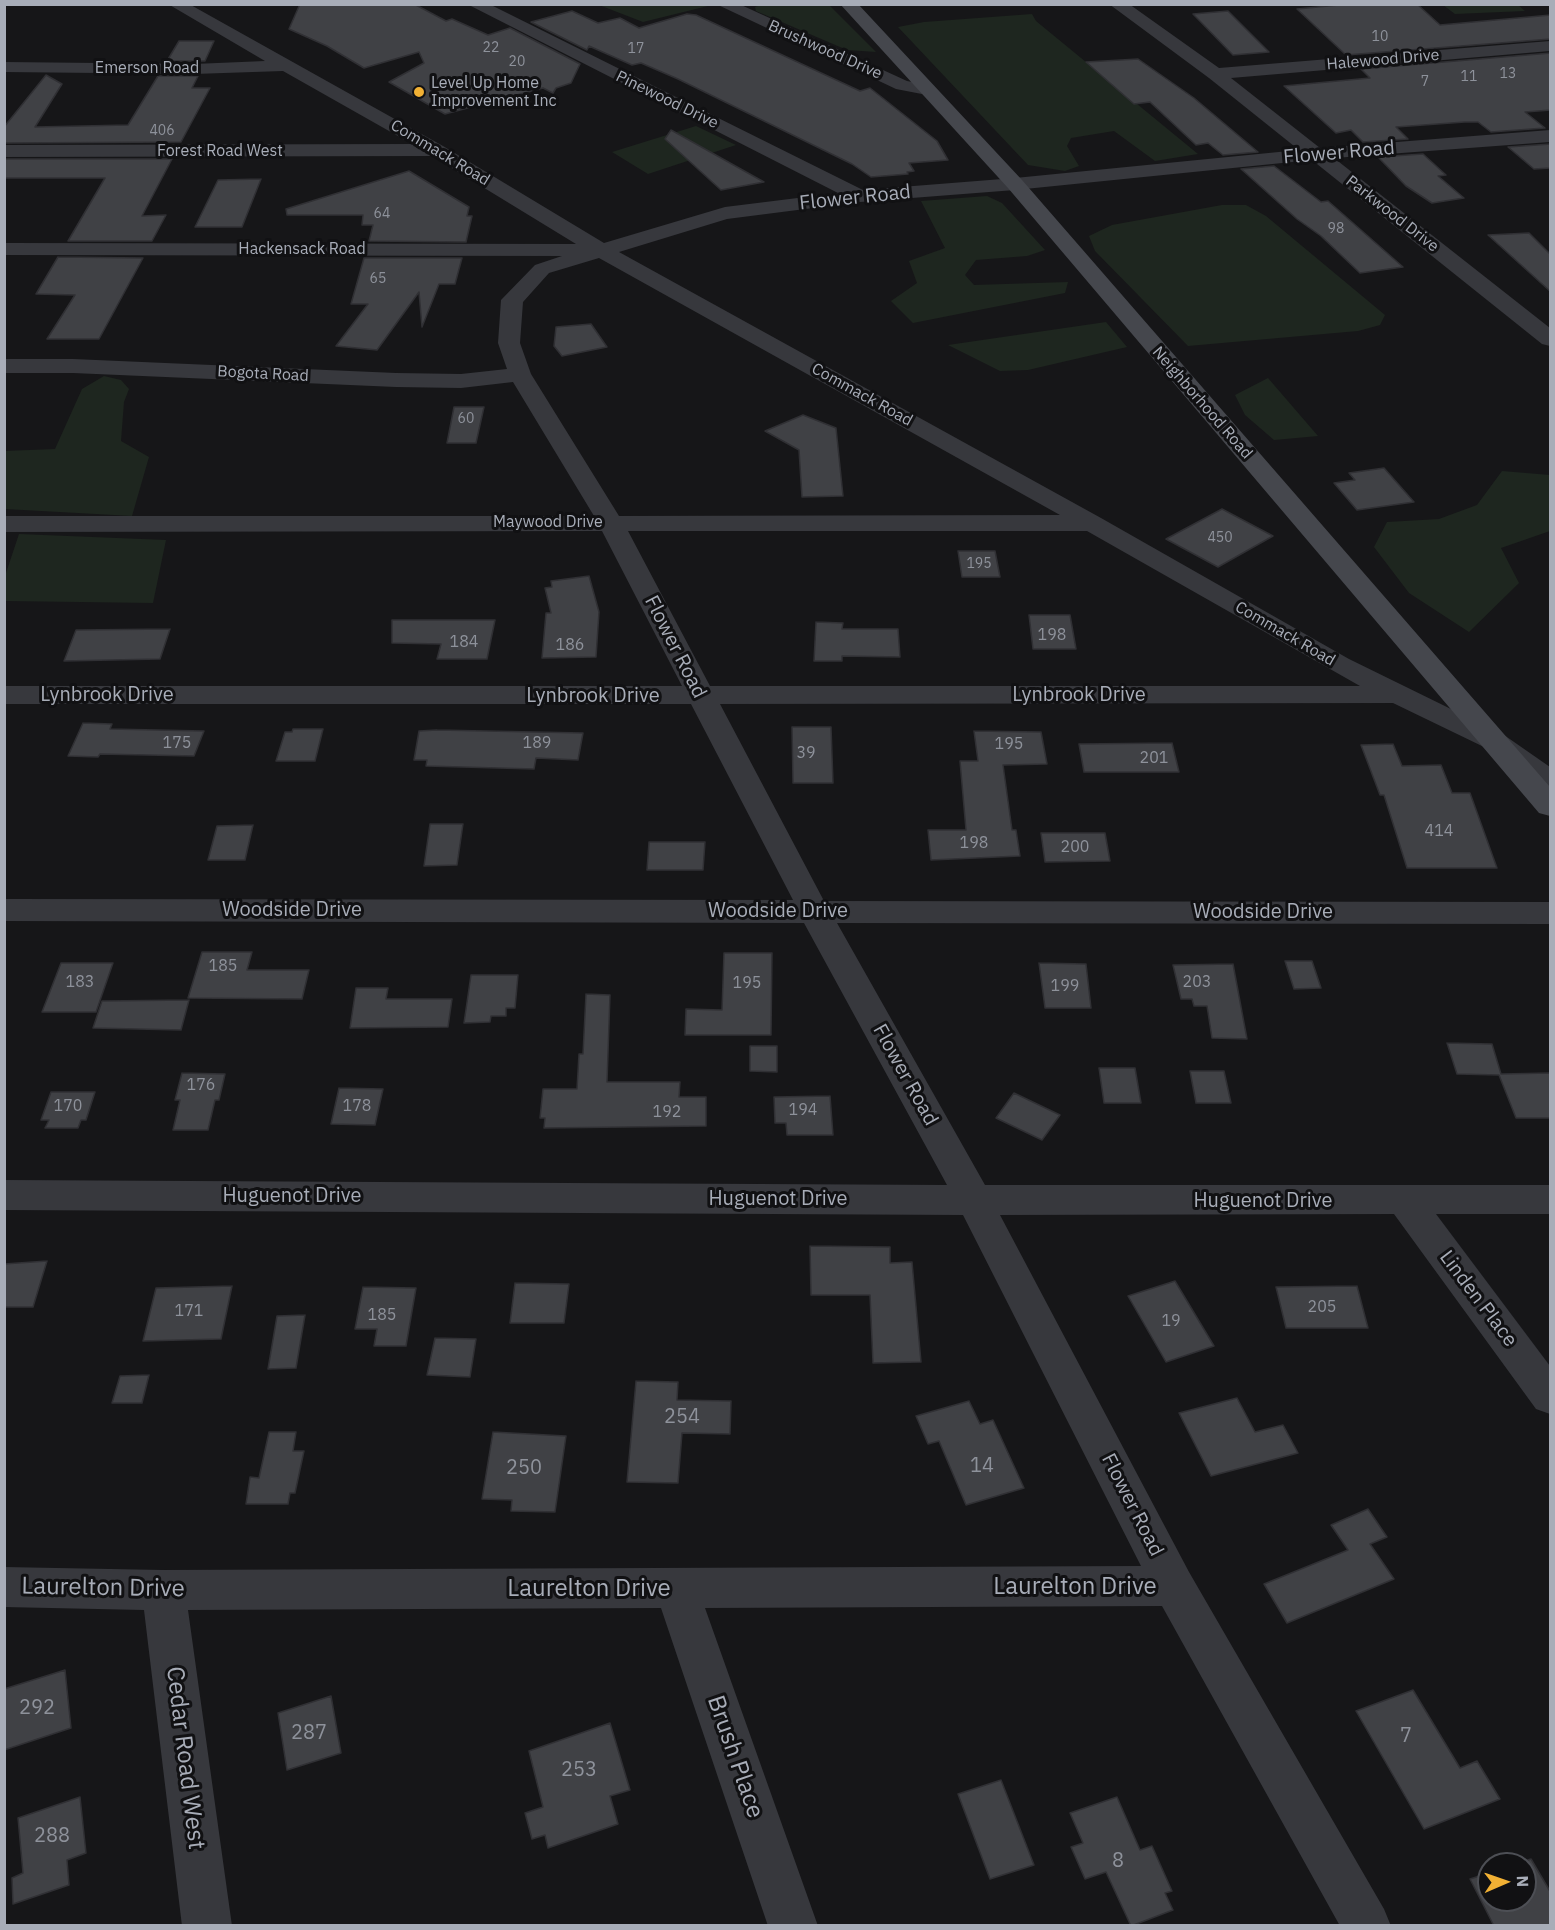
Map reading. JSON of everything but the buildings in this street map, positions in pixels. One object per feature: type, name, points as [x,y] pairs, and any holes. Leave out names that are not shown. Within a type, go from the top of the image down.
[{"type":"main road","name":"Neighborhood Road","points":[[848,4],[1015,184],[1551,807]]},
{"type":"street","name":"Commack Road","points":[[176,4],[436,150],[600,250],[1092,524],[1329,660],[1494,741],[1551,781]]},
{"type":"street","name":"Pinewood Drive","points":[[475,4],[860,196]]},
{"type":"street","name":"Brushwood Drive","points":[[724,4],[902,84],[927,90]]},
{"type":"street","points":[[1118,5],[1144,4]]},
{"type":"street","name":"Parkwood Drive","points":[[1118,5],[1215,74],[1551,339]]},
{"type":"street","name":"Halewood Drive","points":[[1215,74],[1551,46]]},
{"type":"street","name":"Emerson Road","points":[[4,67],[194,69],[290,66]]},
{"type":"street","name":"Flower Road","points":[[1367,1926],[1174,1586],[974,1200],[814,911],[699,696],[610,522],[520,374],[509,343],[508,315],[512,300],[542,269],[725,213],[860,196],[1015,184],[1316,154],[1551,136]]},
{"type":"street","name":"Forest Road West","points":[[4,151],[436,150]]},
{"type":"street","name":"Hackensack Road","points":[[4,249],[600,250]]},
{"type":"street","name":"Bogota Road","points":[[4,366],[73,366],[396,380],[461,381],[520,374]]},
{"type":"street","name":"Maywood Drive","points":[[4,524],[610,522],[1092,524]]},
{"type":"street","name":"Lynbrook Drive","points":[[4,695],[1397,695]]},
{"type":"street","name":"Woodside Drive","points":[[4,910],[1551,913]]},
{"type":"street","name":"Huguenot Drive","points":[[4,1195],[974,1200],[1551,1199]]},
{"type":"street","name":"Linden Place","points":[[1405,1201],[1551,1397]]},
{"type":"street","name":"Laurelton Drive","points":[[4,1587],[163,1590],[1174,1586]]},
{"type":"street","name":"Brush Place","points":[[676,1589],[793,1926]]},
{"type":"street","name":"Cedar Road West","points":[[163,1590],[207,1926]]},
{"type":"shaded area","points":[[705,4],[708,6],[643,22],[599,5]]},
{"type":"shaded area","points":[[761,5],[829,5],[876,52],[847,50],[756,11],[755,7]]},
{"type":"shaded area","points":[[1443,5],[1518,5],[1525,11],[1455,14]]},
{"type":"shaded area","points":[[1032,14],[1036,21],[1198,154],[1155,161],[1114,131],[1071,138],[1067,146],[1079,166],[1065,171],[1028,165],[898,27],[924,22]]},
{"type":"shaded area","points":[[696,126],[736,145],[648,174],[612,152]]},
{"type":"shaded area","points":[[987,196],[1002,203],[1045,250],[1027,256],[976,260],[965,275],[974,285],[1068,282],[1065,293],[913,323],[891,301],[917,283],[909,261],[945,248],[921,201]]},
{"type":"shaded area","points":[[1222,205],[1246,205],[1266,216],[1385,315],[1380,325],[1358,331],[1188,346],[1095,251],[1089,236],[1112,225]]},
{"type":"shaded area","points":[[1106,322],[1127,347],[1028,370],[1000,371],[948,345]]},
{"type":"shaded area","points":[[104,376],[121,380],[129,389],[124,402],[121,441],[149,457],[132,516],[5,509],[4,451],[55,449],[82,389]]},
{"type":"shaded area","points":[[1268,378],[1318,436],[1274,440],[1245,415],[1235,395]]},
{"type":"shaded area","points":[[1502,471],[1550,475],[1550,531],[1501,548],[1519,583],[1469,632],[1409,593],[1374,547],[1387,522],[1439,519],[1477,505]]},
{"type":"shaded area","points":[[19,534],[166,540],[153,603],[5,601],[5,576]]},
{"type":"place","name":"Level Up Home Improvement Inc","points":[[419,92]]}]
